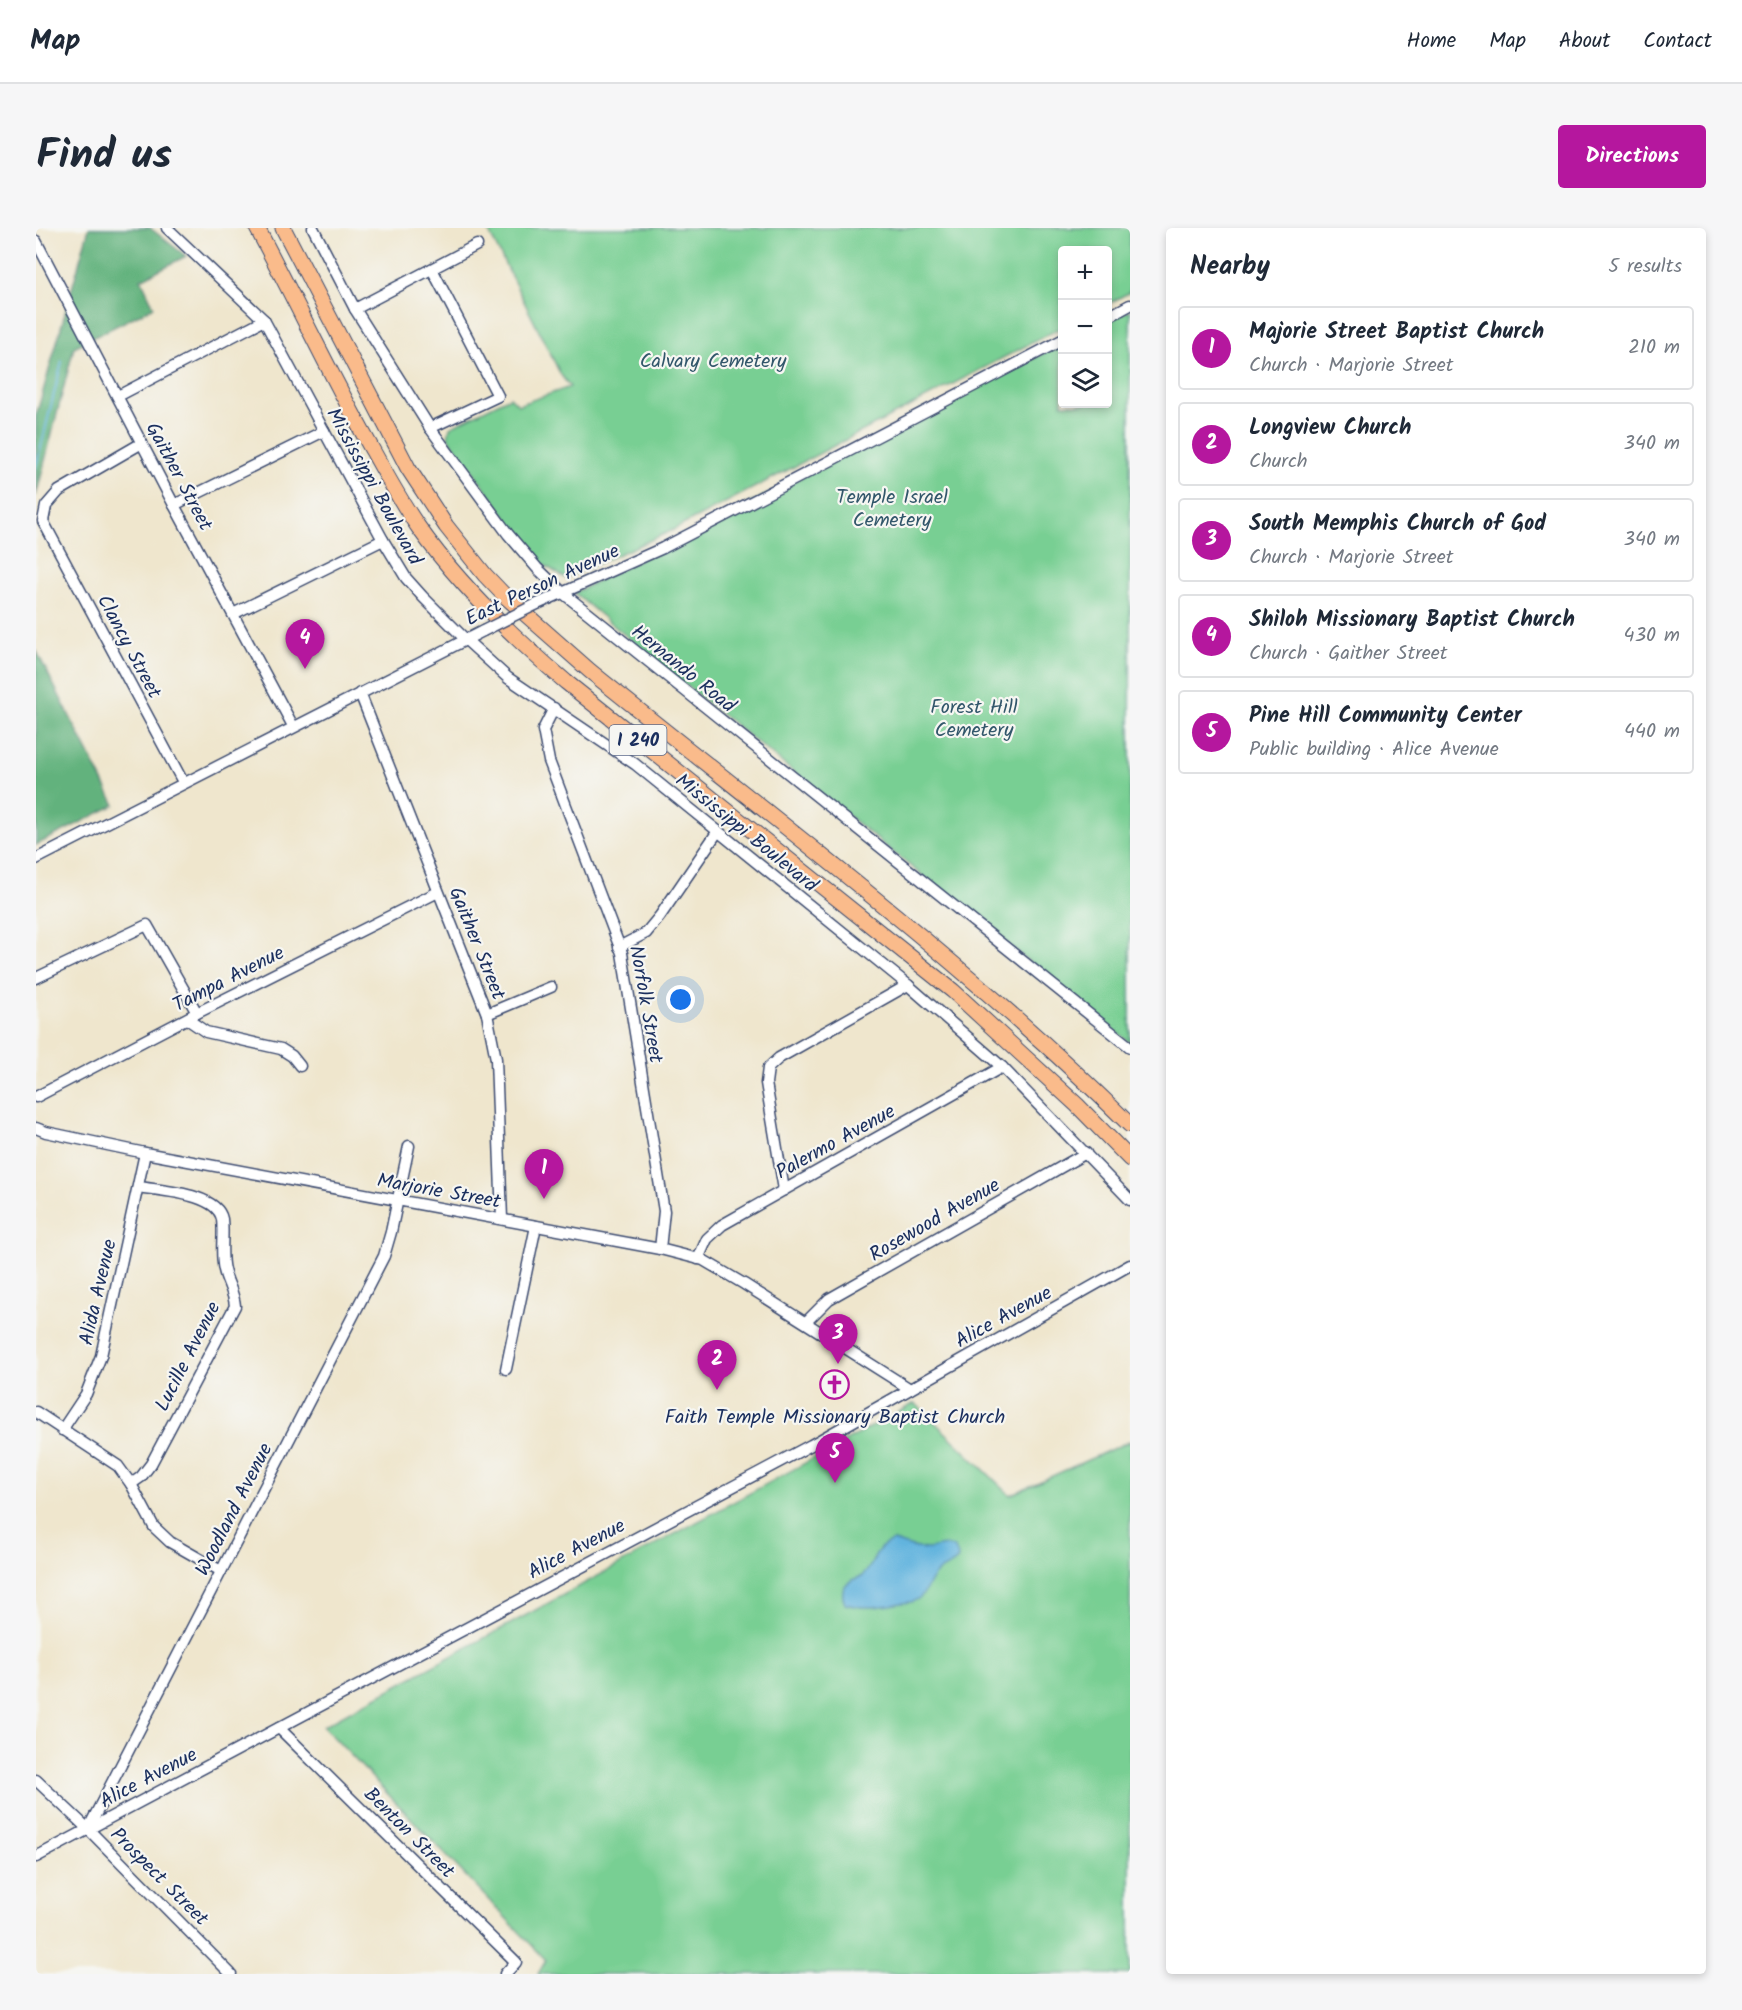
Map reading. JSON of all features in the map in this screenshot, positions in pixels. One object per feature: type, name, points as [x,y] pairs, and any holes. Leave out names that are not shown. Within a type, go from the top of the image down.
[{"type":"highway","name":"I 240","points":[[257,228],[351,412],[405,505],[434,548],[487,610],[573,688],[953,991],[1077,1105],[1130,1159]]},
{"type":"highway","name":"I 240","points":[[283,228],[408,468],[446,526],[492,582],[535,624],[590,671],[958,966],[1130,1125]]},
{"type":"street","name":"Mississippi Boulevard","points":[[167,228],[264,320],[382,540],[406,578],[465,639],[508,678],[635,764],[908,986],[1002,1067],[1130,1200]]},
{"type":"street","name":"Hernando Road","points":[[313,228],[355,309],[430,428],[508,534],[537,568],[562,593],[1130,1047]]},
{"type":"street","name":"Gaither Street","points":[[36,241],[293,726]]},
{"type":"street","points":[[355,309],[477,245]]},
{"type":"street","points":[[430,428],[498,396],[432,269]]},
{"type":"street","points":[[1112,314],[1130,305]]},
{"type":"street","points":[[118,396],[264,320]]},
{"type":"street","name":"East Person Avenue","points":[[36,859],[465,639],[663,548],[1058,342]]},
{"type":"street","points":[[174,505],[324,431]]},
{"type":"street","name":"Clancy Street","points":[[142,443],[59,491],[46,506],[45,527],[183,782]]},
{"type":"street","points":[[233,614],[382,540]]},
{"type":"street","name":"Gaither Street","points":[[360,693],[487,1014],[496,1059],[502,1219]]},
{"type":"street","name":"Norfolk Street","points":[[554,708],[543,730],[549,761],[619,947],[664,1211],[660,1249]]},
{"type":"street","points":[[619,947],[646,933],[718,831]]},
{"type":"street","name":"Tampa Avenue","points":[[36,1097],[438,892]]},
{"type":"street","points":[[36,978],[147,925],[192,1016],[206,1032],[281,1049],[292,1056],[300,1066]]},
{"type":"street","points":[[784,1190],[766,1083],[768,1068],[778,1058],[908,986]]},
{"type":"street","points":[[487,1014],[551,987]]},
{"type":"street","name":"Palermo Avenue","points":[[698,1259],[706,1239],[714,1232],[1002,1067]]},
{"type":"street","name":"Marjorie Street","points":[[36,1128],[145,1153],[660,1249],[698,1259],[806,1322],[910,1389]]},
{"type":"street","name":"Woodland Avenue","points":[[88,1829],[384,1256],[409,1146]]},
{"type":"street","name":"Alida Avenue","points":[[62,1430],[86,1394],[101,1356],[145,1153]]},
{"type":"street","name":"Rosewood Avenue","points":[[806,1322],[829,1299],[1086,1153]]},
{"type":"street","name":"Lucille Avenue","points":[[131,1484],[141,1477],[151,1464],[235,1306],[234,1294],[224,1270],[222,1217],[218,1208],[211,1202],[198,1197],[139,1187]]},
{"type":"street","points":[[506,1369],[536,1226]]},
{"type":"street","name":"Alice Avenue","points":[[36,1857],[811,1445],[1130,1265]]},
{"type":"street","points":[[36,1412],[118,1466],[131,1484],[154,1527],[170,1542],[221,1570]]},
{"type":"street","name":"Benton Street","points":[[279,1728],[516,1962],[505,1974]]},
{"type":"street","name":"Prospect Street","points":[[36,1780],[88,1829],[231,1974]]},
{"type":"green space","points":[[89,228],[150,228],[186,256],[141,279],[154,307],[74,347],[36,496],[36,416]]},
{"type":"green space","name":"Calvary Cemetery","points":[[487,228],[1130,228],[1130,292],[1112,302],[1112,246],[1058,246],[1058,329],[671,531],[565,578],[539,562],[448,437],[450,427],[510,397],[518,405],[570,387],[561,375]]},
{"type":"green space","name":"Forest Hill Cemetery","points":[[1130,310],[1130,1043],[574,593],[1058,346],[1058,408],[1112,408],[1112,319]]},
{"type":"green space","points":[[36,650],[115,805],[36,845]]},
{"type":"green space","points":[[915,1403],[1010,1495],[1130,1441],[1130,1974],[538,1974],[546,1960],[323,1726]]},
{"type":"water","points":[[894,1541],[924,1549],[951,1547],[955,1549],[958,1559],[935,1575],[924,1593],[915,1601],[874,1607],[845,1604],[843,1593],[845,1586],[867,1571],[881,1547]]},
{"type":"waterway","points":[[36,467],[62,361]]},
{"type":"place","name":"Shiloh Missionary Baptist Church","points":[[305,669]]},
{"type":"place","name":"Majorie Street Baptist Church","points":[[544,1199]]},
{"type":"place","name":"South Memphis Church of God","points":[[838,1364]]},
{"type":"place","name":"Faith Temple Missionary Baptist Church","points":[[835,1385]]},
{"type":"place","name":"Longview Church","points":[[717,1390]]},
{"type":"place","name":"Pine Hill Community Center","points":[[835,1483]]},
{"type":"park label","name":"Temple Israel Cemetery","points":[[892,508]]}]
